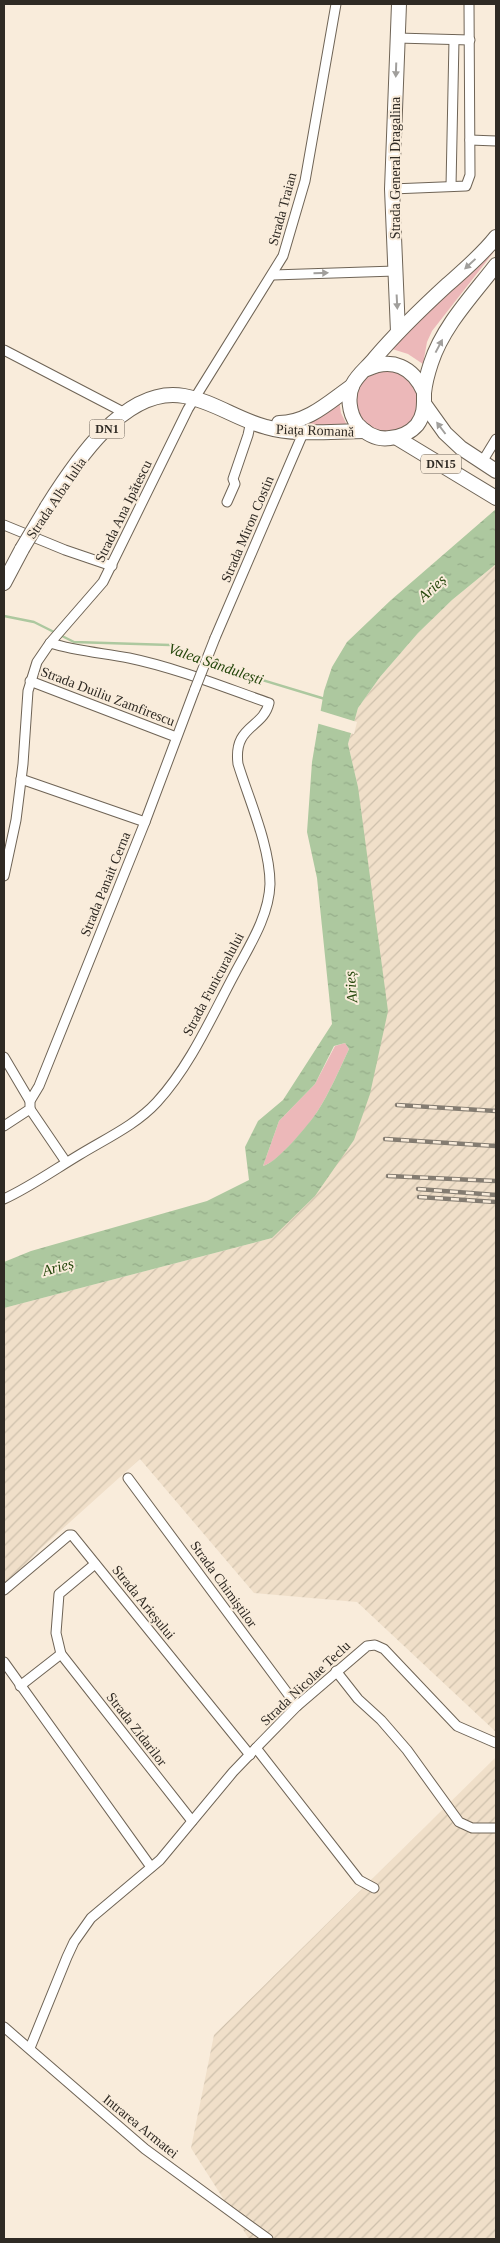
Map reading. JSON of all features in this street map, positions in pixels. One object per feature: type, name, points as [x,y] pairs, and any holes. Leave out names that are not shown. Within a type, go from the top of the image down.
[{"type":"main road","name":"Strada General Dragalina","points":[[398,4],[392,189],[398,332]]},
{"type":"main road","name":"Piața Romană","points":[[253,422],[282,424],[302,419],[352,386],[398,332],[495,239]]},
{"type":"main road","points":[[397,438],[408,433],[416,426],[422,416],[431,364],[448,329],[496,265]]},
{"type":"main road","points":[[365,370],[376,365],[388,363],[400,365],[411,371],[419,380],[425,398]]},
{"type":"main road","name":"Piața Romană","points":[[352,386],[349,398],[350,411],[356,422],[364,431],[374,437],[397,438]]},
{"type":"main road","name":"Strada Alba Iulia","points":[[4,583],[47,507],[83,455],[125,413],[152,397],[170,394],[194,398],[253,422]]},
{"type":"main road","name":"DN15","points":[[425,398],[445,433],[461,448],[496,471]]},
{"type":"main road","name":"Piața Romană","points":[[253,422],[272,428],[304,431],[364,431]]},
{"type":"main road","name":"DN15","points":[[397,438],[490,495]]},
{"type":"street","name":"Strada Traian","points":[[194,398],[273,275],[288,243],[304,181],[336,4]]},
{"type":"street","points":[[392,189],[466,186],[470,175],[469,4]]},
{"type":"street","points":[[397,38],[470,40]]},
{"type":"street","points":[[451,186],[454,40]]},
{"type":"street","points":[[470,140],[496,141]]},
{"type":"street","points":[[273,275],[395,271]]},
{"type":"street","points":[[4,350],[125,413]]},
{"type":"street","name":"Strada Ana Ipătescu","points":[[4,876],[16,820],[30,682],[37,662],[52,641],[94,594],[112,566],[194,398]]},
{"type":"street","points":[[228,502],[235,484],[232,479],[253,422]]},
{"type":"street","name":"Strada Miron Costin","points":[[216,638],[304,431]]},
{"type":"street","points":[[482,462],[496,439]]},
{"type":"street","points":[[4,525],[65,550],[112,566]]},
{"type":"street","name":"Strada Panait Cerna","points":[[4,1126],[30,1105],[40,1086],[216,638]]},
{"type":"street","name":"Strada Funicuralului","points":[[4,1199],[135,1121],[156,1104],[197,1044],[260,926],[268,900],[270,885],[268,864],[236,753],[238,744],[245,732],[266,712],[269,703],[168,668],[129,658],[67,648],[52,641]]},
{"type":"street","name":"Strada Duiliu Zamfirescu","points":[[30,682],[176,737]]},
{"type":"street","points":[[21,779],[145,822]]},
{"type":"street","points":[[4,1057],[30,1105],[66,1162]]},
{"type":"street","name":"Strada Chimiștilor","points":[[128,1478],[296,1706]]},
{"type":"street","name":"Strada Arieșului","points":[[4,1590],[69,1535],[72,1535],[358,1880],[374,1888]]},
{"type":"street","name":"Strada Zidarilor","points":[[95,1564],[59,1594],[56,1633],[61,1654],[192,1821]]},
{"type":"street","name":"Strada Nicolae Teclu","points":[[30,2048],[74,1942],[91,1918],[160,1860],[253,1751],[296,1706],[367,1646],[375,1645],[384,1649],[456,1726],[496,1743]]},
{"type":"street","points":[[20,1686],[61,1654]]},
{"type":"street","points":[[4,1662],[151,1867]]},
{"type":"street","points":[[336,1671],[358,1700],[381,1720],[407,1750],[459,1822],[472,1828],[496,1828]]},
{"type":"street","name":"Intrarea Armatei","points":[[4,2027],[145,2149],[268,2239]]},
{"type":"shaded area","points":[[491,250],[493,253],[432,331],[427,342],[423,364],[408,354],[389,348]]},
{"type":"shaded area","points":[[393,367],[419,387],[420,411],[405,431],[372,432],[352,407],[362,376]]},
{"type":"shaded area","points":[[339,400],[341,413],[348,427],[308,425]]},
{"type":"shaded area","points":[[496,564],[496,1732],[357,1602],[254,1593],[140,1459],[39,1550],[4,1588],[4,1308],[272,1238],[354,1140],[358,787],[348,744],[358,708],[380,677],[418,633],[452,600]]},
{"type":"shaded area","points":[[345,1043],[349,1049],[317,1112],[284,1151],[263,1166],[279,1121],[315,1084],[335,1046]]},
{"type":"shaded area","points":[[496,1757],[496,2239],[249,2239],[191,2148],[214,2035]]},
{"type":"water","name":"Arieș","points":[[496,509],[496,564],[452,600],[418,633],[380,677],[358,708],[348,744],[358,787],[388,1011],[370,1094],[354,1140],[315,1196],[272,1238],[4,1308],[4,1262],[31,1251],[207,1201],[249,1180],[245,1147],[258,1121],[283,1100],[332,1024],[317,878],[307,832],[312,762],[324,691],[332,667],[347,642],[391,600]],"holes":[[[345,1043],[349,1049],[326,1097],[313,1118],[284,1151],[263,1166],[279,1121],[315,1084],[334,1046]]]},
{"type":"pier","points":[[318,710],[357,722],[354,734],[316,723]]},
{"type":"waterway","name":"Valea Sândulești","points":[[4,616],[34,622],[74,642],[170,645],[239,673],[325,699]]},
{"type":"railway","points":[[397,1105],[496,1111]]},
{"type":"railway","points":[[385,1139],[496,1146]]},
{"type":"railway","points":[[388,1176],[496,1181]]},
{"type":"railway","points":[[418,1189],[496,1195]]},
{"type":"railway","points":[[419,1197],[496,1202]]}]
